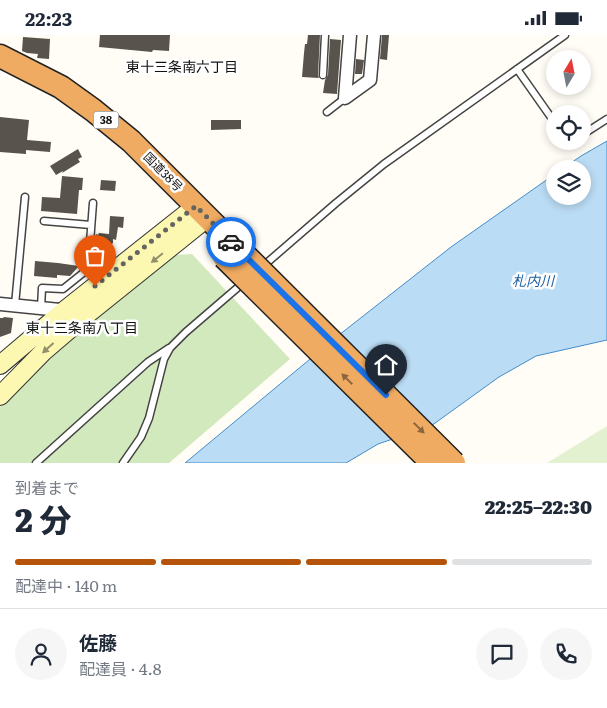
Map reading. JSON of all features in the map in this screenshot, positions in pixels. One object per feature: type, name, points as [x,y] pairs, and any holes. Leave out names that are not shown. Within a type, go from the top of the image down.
[{"type":"highway","name":"国道38号","points":[[0,56],[61,87],[94,110],[167,175],[196,217]]},
{"type":"highway","name":"国道38号","points":[[0,71],[58,103],[122,152],[196,217],[432,463]]},
{"type":"highway","name":"国道38号","points":[[230,251],[454,463]]},
{"type":"street","points":[[345,98],[350,35]]},
{"type":"street","points":[[345,98],[370,80],[374,35]]},
{"type":"street","points":[[0,365],[65,310],[196,217]]},
{"type":"street","points":[[0,396],[43,352],[196,217]]},
{"type":"street","points":[[0,304],[65,310],[85,316]]},
{"type":"lane","points":[[323,75],[325,35]]},
{"type":"lane","points":[[36,463],[148,362],[170,348],[186,332],[364,181],[565,35]]},
{"type":"lane","points":[[517,69],[546,110]]},
{"type":"lane","points":[[327,112],[345,98]]},
{"type":"lane","points":[[591,129],[607,119]]},
{"type":"lane","points":[[15,305],[25,197]]},
{"type":"lane","points":[[41,308],[42,288],[63,289],[88,269],[93,203]]},
{"type":"lane","points":[[44,221],[91,225]]},
{"type":"lane","points":[[123,463],[141,437],[149,418],[164,359],[170,348]]},
{"type":"green space","points":[[192,254],[290,359],[169,463],[0,463],[0,407],[70,340],[173,255]]},
{"type":"green space","points":[[607,426],[607,463],[547,463]]},
{"type":"water","name":"札内川","points":[[607,141],[607,340],[536,356],[499,377],[431,426],[378,444],[346,463],[185,463],[339,335],[451,247],[546,180],[546,205],[591,205],[591,160],[575,160]]},
{"type":"building","points":[[100,35],[170,35],[169,51],[153,50],[152,52],[99,47]]},
{"type":"building","points":[[308,35],[320,35],[319,78],[302,77],[305,44],[307,44]]},
{"type":"building","points":[[382,35],[389,35],[387,60],[380,59]]},
{"type":"building","points":[[23,37],[50,39],[49,59],[37,58],[38,54],[22,51]]},
{"type":"building","points":[[330,39],[341,40],[337,94],[323,93],[325,80],[328,75]]},
{"type":"building","points":[[356,59],[364,60],[362,74],[355,74]]},
{"type":"building","points":[[0,117],[29,120],[27,140],[51,142],[50,152],[26,150],[26,154],[0,152]]},
{"type":"building","points":[[211,120],[241,120],[241,129],[211,130]]},
{"type":"building","points":[[78,149],[82,157],[78,159],[80,162],[56,175],[50,166]]},
{"type":"building","points":[[62,176],[83,178],[82,190],[79,190],[77,214],[41,211],[42,197],[60,198]]},
{"type":"building","points":[[101,180],[116,181],[115,191],[100,190]]},
{"type":"building","points":[[110,216],[124,217],[123,228],[118,227],[116,240],[113,239],[113,243],[108,246],[95,245],[96,234],[109,234]]},
{"type":"building","points":[[35,261],[79,266],[70,276],[57,275],[57,278],[34,276]]},
{"type":"building","points":[[0,318],[13,318],[11,333],[0,337]]},
{"type":"way so far","points":[[95,286],[196,206],[231,242]]},
{"type":"district","name":"東十三条南六丁目","points":[[182,67]]},
{"type":"district","name":"東十三条南八丁目","points":[[82,328]]},
{"type":"route","points":[[231,242],[386,395]]}]
